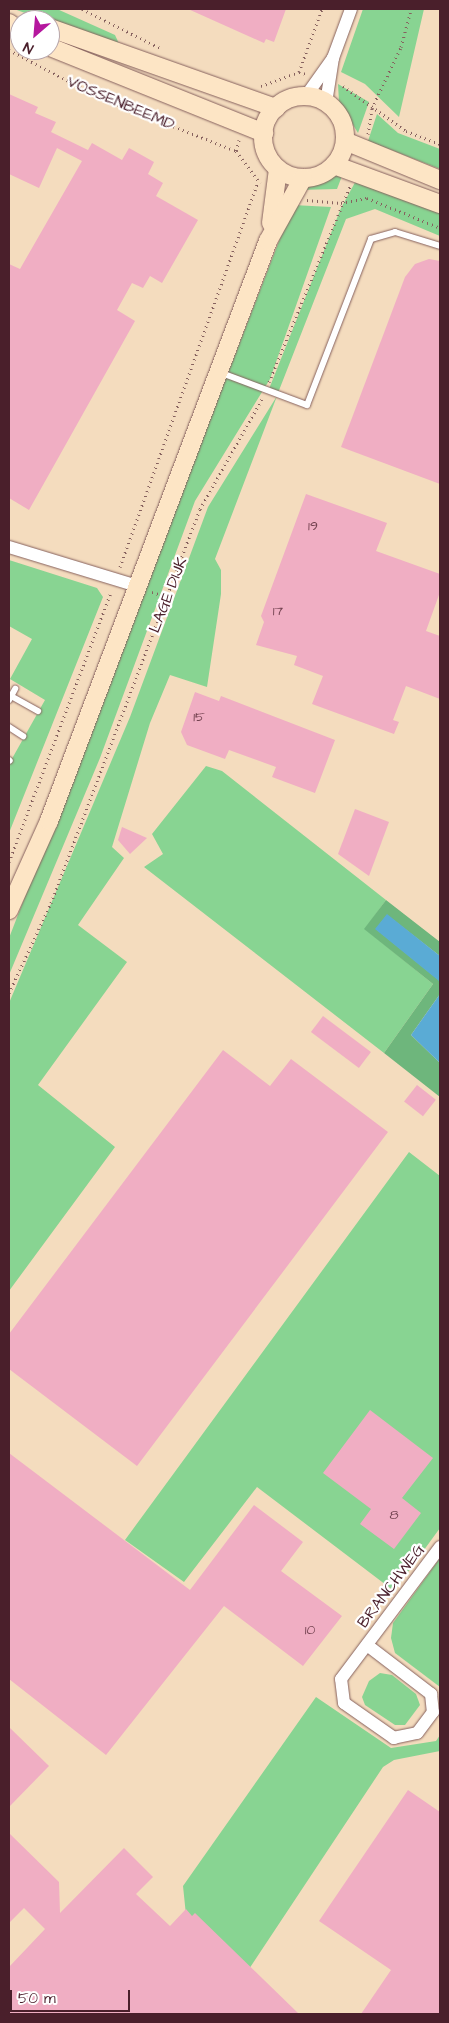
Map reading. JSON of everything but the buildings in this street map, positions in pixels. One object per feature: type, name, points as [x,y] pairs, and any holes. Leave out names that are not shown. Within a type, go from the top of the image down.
[{"type":"main road","points":[[60,32],[276,108],[306,96],[326,103],[342,122],[345,141],[334,165],[317,176],[303,178],[278,169],[265,148],[264,133],[276,108]]},
{"type":"main road","name":"VOSSENBEEMD","points":[[60,51],[264,133]]},
{"type":"main road","points":[[345,141],[440,180]]},
{"type":"main road","points":[[334,165],[440,204]]},
{"type":"main road","name":"LAGE DIJK","points":[[268,240],[278,169]]},
{"type":"main road","name":"LAGE DIJK","points":[[9,910],[49,821],[268,240],[303,178]]},
{"type":"street","points":[[326,103],[333,58],[351,9]]},
{"type":"street","points":[[306,96],[333,58]]},
{"type":"street","points":[[9,547],[137,586]]},
{"type":"street","name":"BRANCHWEG","points":[[368,1645],[431,1694],[433,1712],[417,1733],[394,1738],[344,1704],[341,1679],[440,1547]]},
{"type":"lane","points":[[218,372],[308,405],[371,238],[395,232],[440,246]]},
{"type":"lane","points":[[15,689],[10,698],[38,711]]},
{"type":"lane","points":[[9,728],[24,736]]},
{"type":"path","points":[[82,9],[166,51]]},
{"type":"path","points":[[299,72],[322,9]]},
{"type":"path","points":[[411,9],[401,47],[372,108],[406,130],[440,144]]},
{"type":"path","name":"VOSSENBEEMD","points":[[9,50],[99,97],[236,151]]},
{"type":"path","points":[[253,81],[262,84]]},
{"type":"path","points":[[9,862],[116,579],[258,182]]},
{"type":"path","name":"LAGE DIJK","points":[[9,993],[51,903],[200,509],[266,390],[341,203],[367,198],[440,228]]},
{"type":"green space","points":[[14,9],[59,10],[17,10]]},
{"type":"green space","points":[[363,9],[424,9],[399,117],[365,84],[341,72]]},
{"type":"green space","points":[[60,10],[115,35],[121,48],[60,26]]},
{"type":"green space","points":[[338,84],[369,102],[358,133],[339,102]]},
{"type":"green space","points":[[377,114],[398,133],[440,149],[440,169],[368,141]]},
{"type":"green space","points":[[335,174],[342,176],[337,189],[299,190]]},
{"type":"green space","points":[[358,177],[440,208],[440,236],[375,209],[346,219],[278,393],[269,389],[341,208]]},
{"type":"green space","points":[[293,205],[331,207],[270,379],[195,501],[100,758],[9,975],[9,938]]},
{"type":"green space","points":[[277,396],[215,559],[221,570],[221,594],[207,687],[170,675],[150,723],[112,847],[124,858],[78,925],[127,962],[38,1085],[115,1147],[9,1291],[9,1003],[130,717],[208,507]]},
{"type":"green space","points":[[9,560],[97,588],[103,597],[9,833],[9,764],[45,700],[10,679],[32,639],[9,626]]},
{"type":"green space","points":[[206,766],[222,771],[386,900],[365,929],[433,984],[384,1053],[144,867],[163,854],[152,834]]},
{"type":"green space","points":[[386,900],[440,942],[440,956],[387,915],[376,929],[440,981],[440,994],[411,1035],[440,1063],[440,1097],[384,1053],[433,984],[364,929]]},
{"type":"green space","points":[[409,1152],[440,1176],[440,1528],[394,1591],[257,1487],[184,1582],[125,1540]]},
{"type":"green space","points":[[440,1558],[440,1687],[395,1653],[391,1638],[393,1623]]},
{"type":"green space","points":[[380,1673],[392,1675],[416,1694],[420,1705],[405,1725],[395,1725],[365,1705],[362,1697],[369,1681]]},
{"type":"green space","points":[[316,1697],[391,1748],[436,1741],[440,1735],[440,1751],[394,1760],[383,1767],[247,1972],[186,1915],[183,1886]]},
{"type":"water","points":[[387,914],[440,956],[440,994],[439,981],[375,929]]},
{"type":"water","points":[[440,994],[440,1063],[411,1035]]}]
